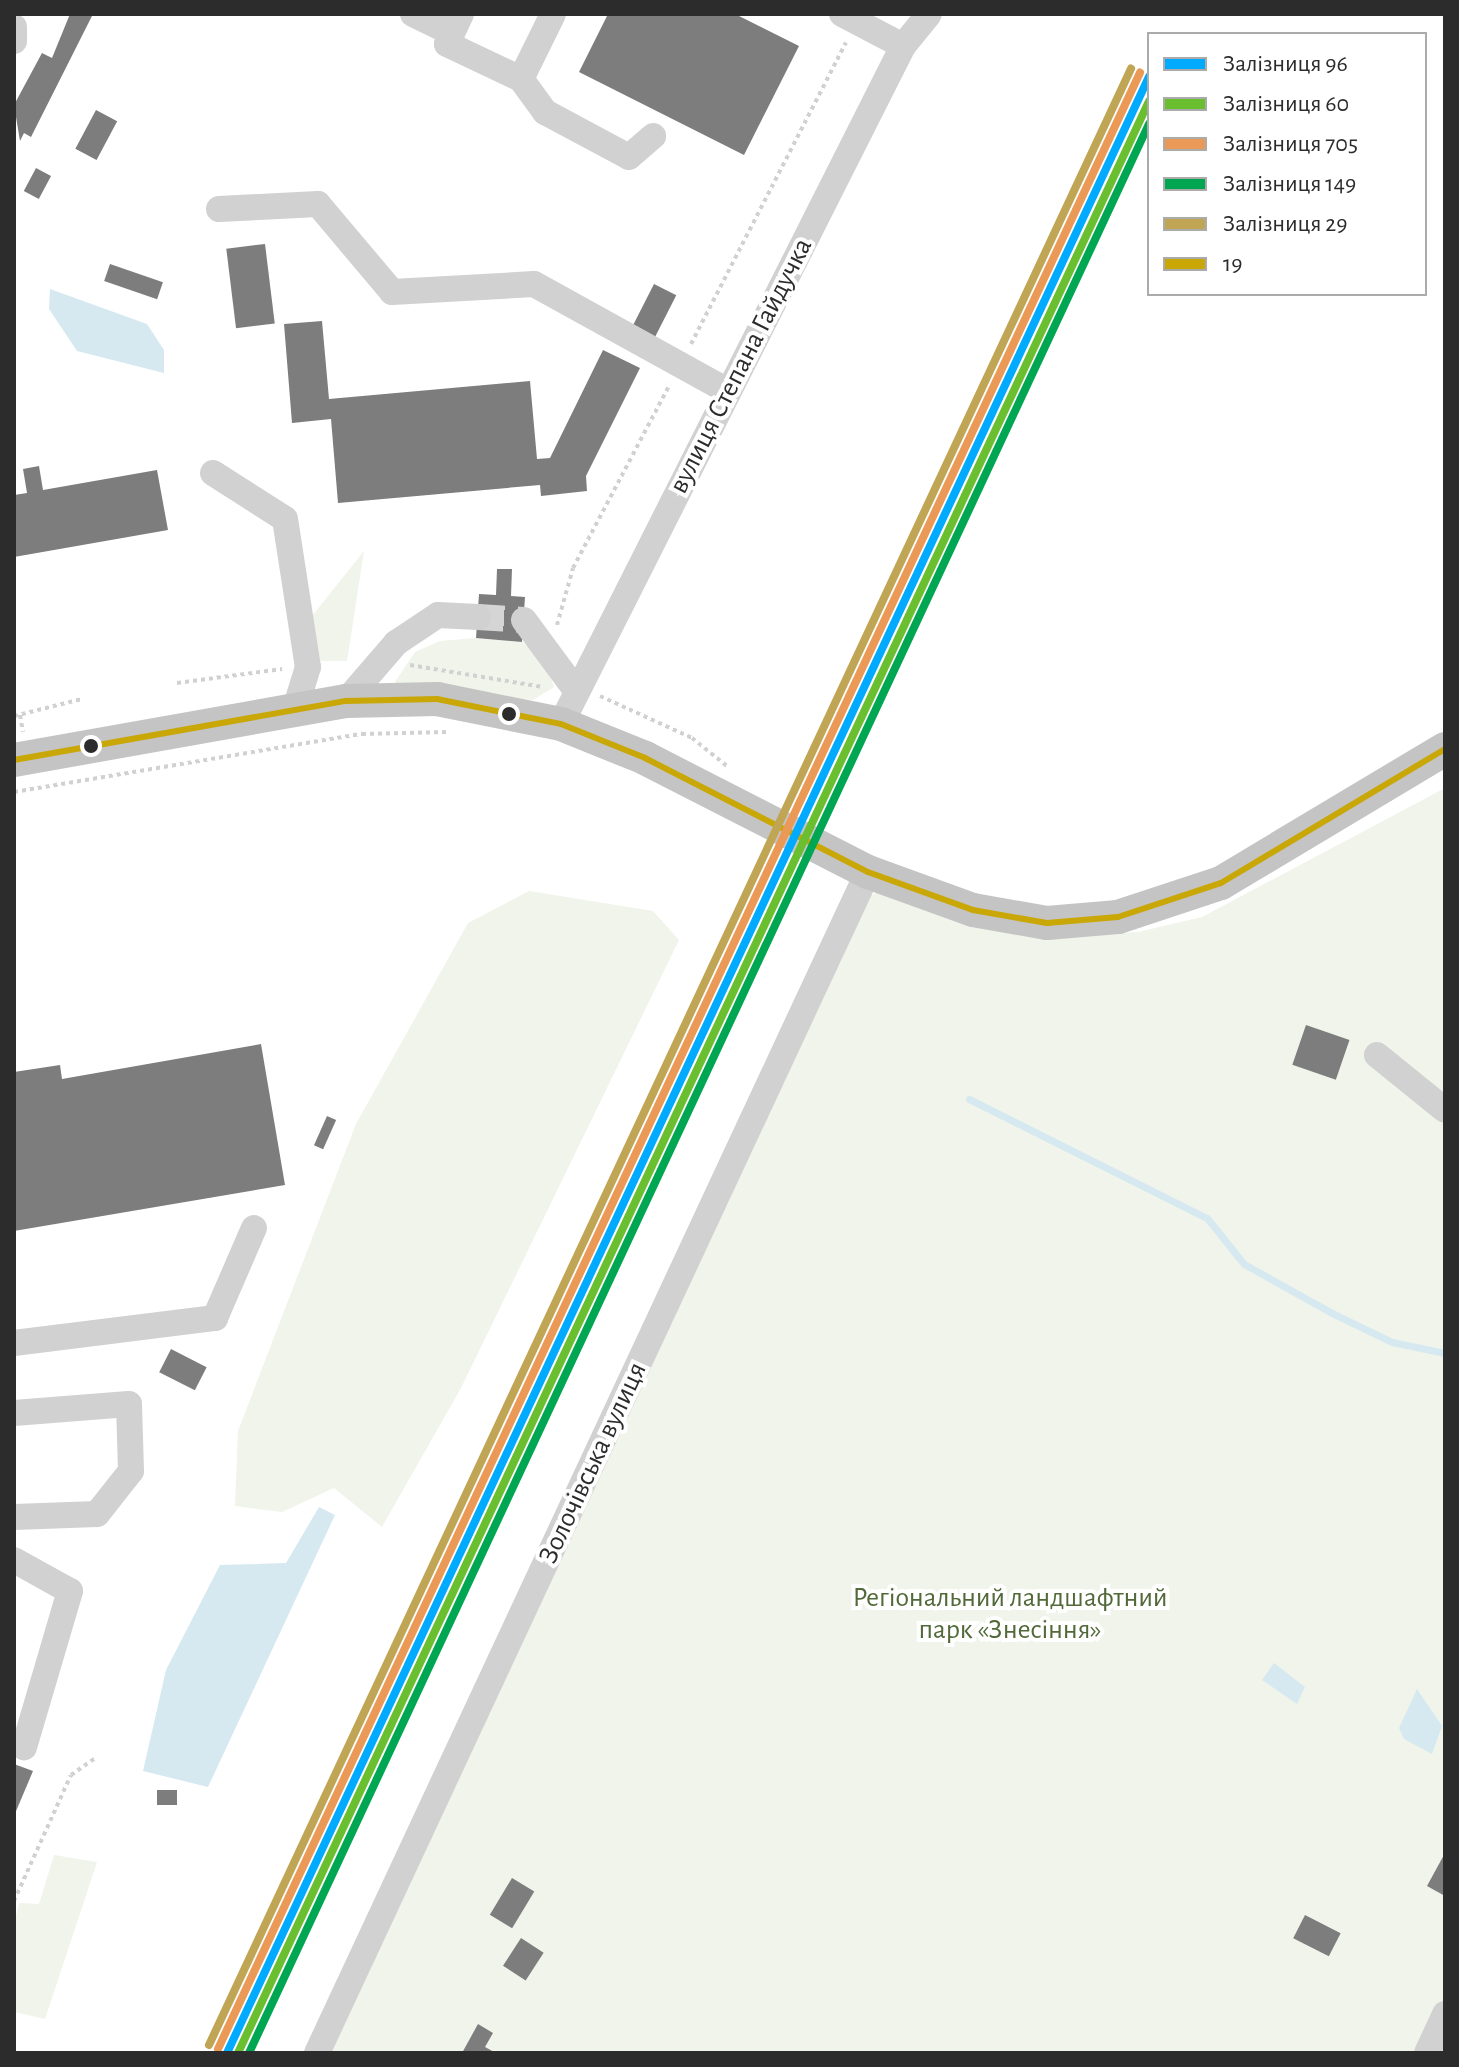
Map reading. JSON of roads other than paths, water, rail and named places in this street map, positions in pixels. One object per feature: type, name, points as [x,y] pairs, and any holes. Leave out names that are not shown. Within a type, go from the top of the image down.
[{"type":"main road","points":[[14,760],[346,701],[437,699],[561,724],[645,758],[868,872],[973,910],[1047,923],[1118,917],[1221,883],[1445,749]]},
{"type":"street","points":[[413,14],[456,24],[447,44],[521,79],[545,112],[629,157],[653,136]]},
{"type":"street","points":[[521,79],[553,14]]},
{"type":"street","name":"вулиця Степана Гайдучка","points":[[561,724],[903,46],[929,14]]},
{"type":"street","points":[[849,18],[903,46]]},
{"type":"street","points":[[14,27],[14,41]]},
{"type":"street","points":[[219,209],[318,204],[392,292],[534,284],[728,391]]},
{"type":"street","points":[[213,473],[285,519],[308,667],[295,709]]},
{"type":"street","points":[[346,701],[396,643],[438,615],[478,617]]},
{"type":"street","points":[[524,620],[577,692]]},
{"type":"street","name":"Золочівська вулиця","points":[[317,2053],[868,872]]},
{"type":"street","points":[[1377,1055],[1445,1110]]},
{"type":"street","points":[[14,1343],[215,1318],[254,1228]]},
{"type":"street","points":[[14,1413],[129,1404],[131,1471],[97,1514],[14,1517]]},
{"type":"street","points":[[14,1560],[70,1591],[24,1747]]},
{"type":"street","points":[[1427,2053],[1445,2014]]},
{"type":"waterway","points":[[969,1099],[1207,1218],[1244,1264],[1334,1314],[1392,1342],[1445,1353]]},
{"type":"tunnel","points":[[478,617],[524,620]]},
{"type":"rail line","name":"29","points":[[209,2045],[1131,69]]},
{"type":"rail line","name":"705","points":[[218,2049],[1140,73]]},
{"type":"rail line","name":"96","points":[[227,2053],[1147,81]]},
{"type":"rail line","name":"60","points":[[238,2053],[1147,105]]},
{"type":"rail line","name":"149","points":[[249,2053],[1147,128]]},
{"type":"park label","name":"Регіональний ландшафтний парк «Знесіння»","points":[[1010,1614]]}]
